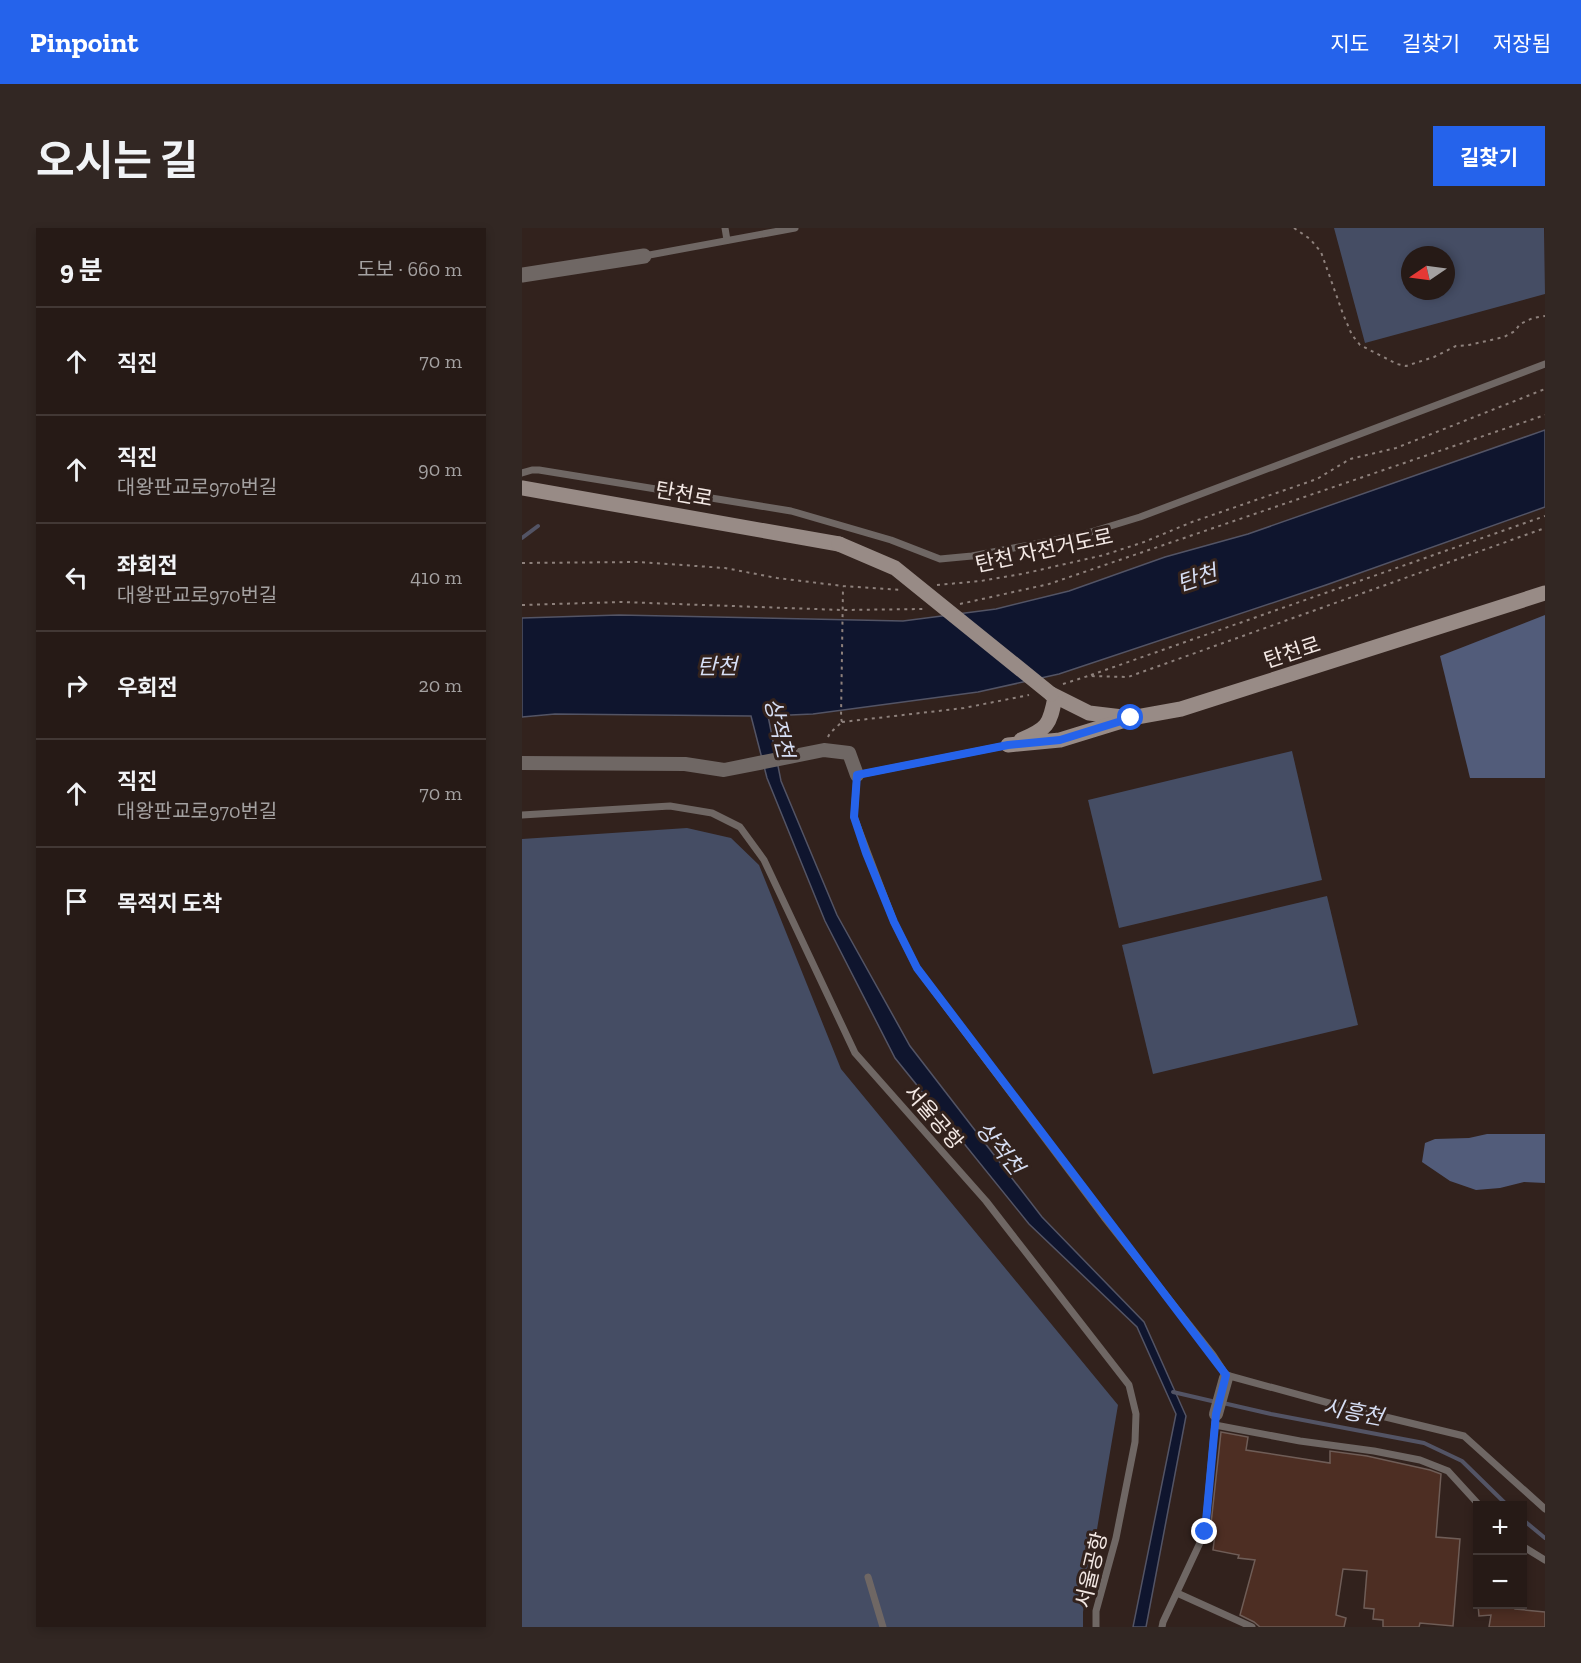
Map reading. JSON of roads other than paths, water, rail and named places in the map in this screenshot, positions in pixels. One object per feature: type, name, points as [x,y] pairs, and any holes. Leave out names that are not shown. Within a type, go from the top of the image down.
[{"type":"main road","name":"탄천로","points":[[522,488],[839,544],[895,568],[1054,693],[1089,713],[1131,718],[1180,709],[1545,593]]},
{"type":"main road","points":[[1008,745],[1037,733],[1051,720],[1054,693]]},
{"type":"main road","points":[[1008,745],[1060,740],[1131,718]]},
{"type":"street","points":[[522,275],[644,256]]},
{"type":"street","points":[[522,763],[685,764],[724,770],[824,750],[849,753],[857,775]]},
{"type":"street","points":[[1216,1420],[1226,1376]]},
{"type":"lane","points":[[725,228],[727,240]]},
{"type":"lane","points":[[644,256],[795,228]]},
{"type":"lane","points":[[522,473],[539,470],[791,511],[891,540],[940,559],[972,556],[1081,535],[1140,517],[1545,364]]},
{"type":"lane","points":[[1008,745],[857,775],[854,817],[894,922],[917,968],[1226,1376],[1464,1436],[1545,1509]]},
{"type":"lane","name":"서울공항","points":[[522,815],[670,806],[712,813],[740,827],[764,860],[855,1053],[986,1201],[1129,1385],[1136,1414],[1135,1442],[1116,1538],[1096,1611],[1096,1627]]},
{"type":"lane","points":[[1162,1627],[1205,1532],[1216,1420],[1420,1460],[1448,1471],[1475,1501]]},
{"type":"lane","points":[[1527,1549],[1545,1560]]},
{"type":"lane","points":[[868,1577],[883,1627]]},
{"type":"lane","points":[[1177,1593],[1252,1627]]},
{"type":"water","name":"탄천","points":[[1545,430],[1545,507],[1326,585],[1059,674],[978,692],[813,714],[768,716],[781,781],[837,915],[910,1046],[1042,1217],[1144,1322],[1186,1416],[1146,1627],[1133,1627],[1176,1414],[1137,1327],[1029,1224],[895,1058],[825,921],[767,778],[751,716],[555,714],[522,717],[522,618],[619,615],[903,621],[996,609],[1069,591],[1165,557],[1248,534]]},
{"type":"waterway","points":[[522,538],[538,526]]},
{"type":"waterway","name":"시흥천","points":[[1173,1392],[1216,1402]]},
{"type":"waterway","name":"시흥천","points":[[1223,1403],[1424,1443],[1462,1461],[1503,1501]]},
{"type":"waterway","name":"시흥천","points":[[1527,1523],[1545,1538]]},
{"type":"water label","name":"상적천","points":[[779,728]]},
{"type":"water label","name":"상적천","points":[[1000,1148]]}]
